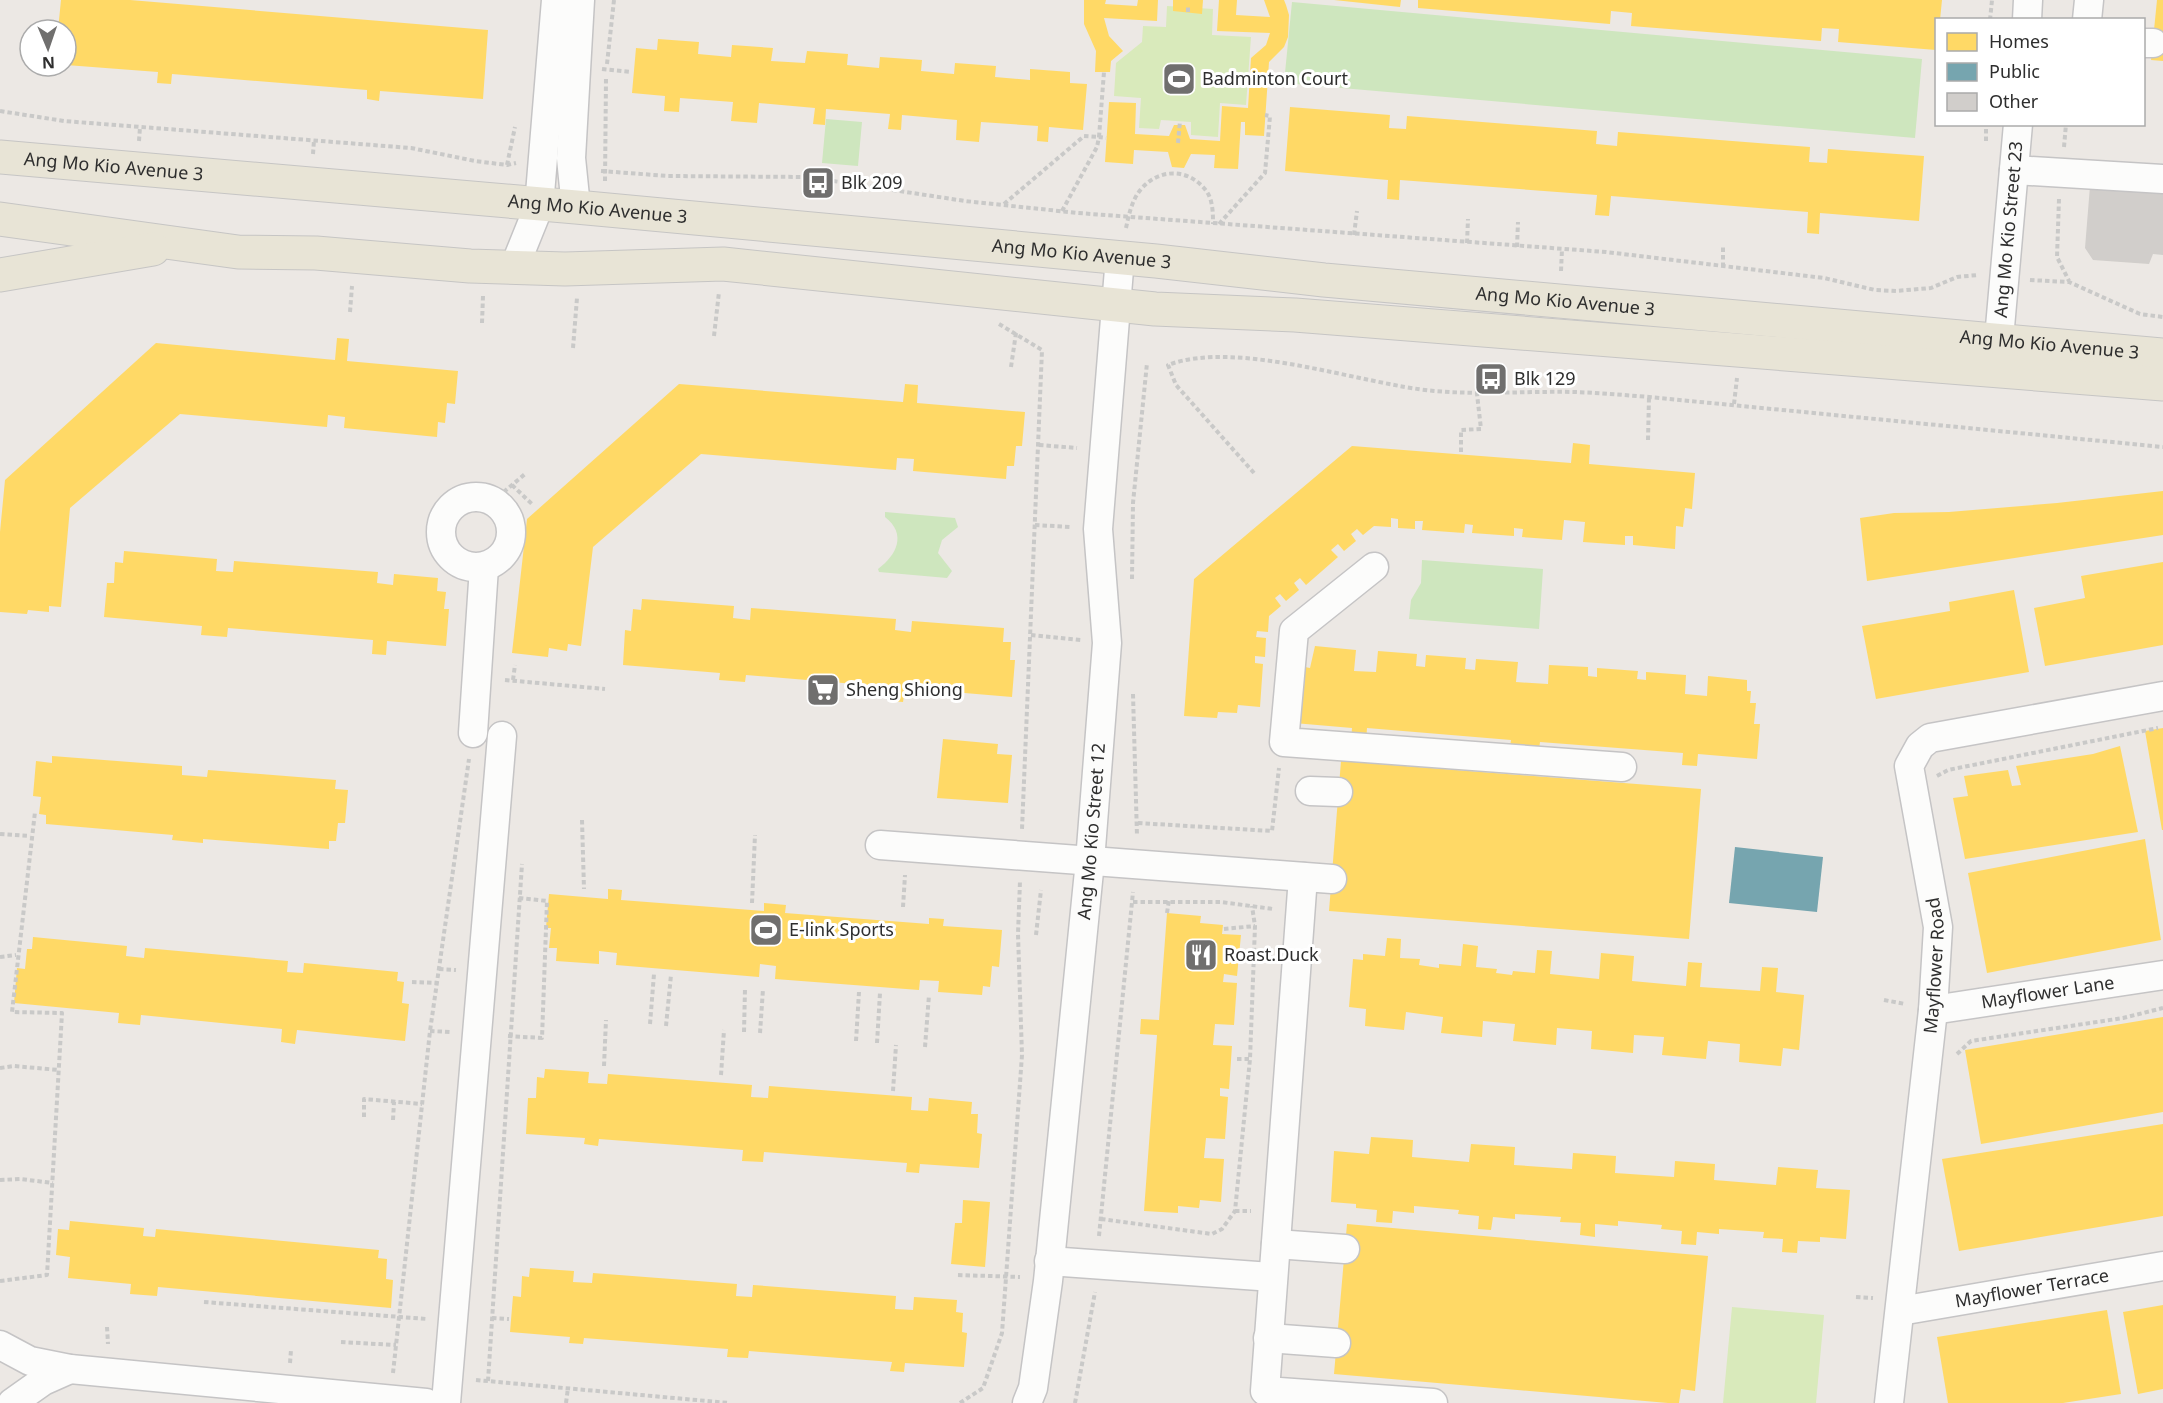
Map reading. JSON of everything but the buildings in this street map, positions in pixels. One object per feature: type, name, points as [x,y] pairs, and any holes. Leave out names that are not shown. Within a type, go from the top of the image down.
[{"type":"main road","points":[[0,142],[58,160]]},
{"type":"main road","name":"Ang Mo Kio Avenue 3","points":[[0,157],[58,160],[452,195],[540,206],[576,207],[1120,257],[1998,355],[2163,384]]},
{"type":"main road","name":"Ang Mo Kio Avenue 3","points":[[0,219],[187,243],[238,252],[316,254],[565,269],[723,264],[1155,309],[1295,315],[1740,352],[2163,355]]},
{"type":"main road","points":[[888,281],[892,236]]},
{"type":"main road","points":[[0,275],[187,243]]},
{"type":"street","points":[[514,267],[540,206],[556,0]]},
{"type":"street","points":[[576,207],[571,158],[580,0]]},
{"type":"street","points":[[2026,18],[2028,0]]},
{"type":"street","points":[[2087,18],[2089,0]]},
{"type":"street","name":"Ang Mo Kio Street 23","points":[[1998,355],[2018,126]]},
{"type":"street","points":[[2013,170],[2163,179]]},
{"type":"street","name":"Ang Mo Kio Street 12","points":[[1027,1403],[1033,1388],[1049,1261],[1090,861],[1107,643],[1098,530],[1120,257]]},
{"type":"street","points":[[468,498],[487,499],[502,509],[511,525],[510,543],[500,558],[484,567],[465,566],[450,556],[441,540],[442,521],[452,506],[468,498]]},
{"type":"street","points":[[473,733],[484,567]]},
{"type":"street","points":[[1374,567],[1294,631],[1284,742],[1622,767]]},
{"type":"street","name":"Mayflower Road","points":[[1889,1403],[1933,1010],[1938,927],[1910,766],[1920,746],[1930,738],[2163,696]]},
{"type":"street","points":[[446,1403],[502,736]]},
{"type":"street","points":[[1310,791],[1338,792]]},
{"type":"street","points":[[880,845],[1332,879]]},
{"type":"street","points":[[1303,877],[1265,1391],[1433,1403]]},
{"type":"street","name":"Mayflower Lane","points":[[1933,1010],[2163,975]]},
{"type":"street","points":[[1276,1244],[1345,1249]]},
{"type":"street","points":[[1049,1261],[1273,1277]]},
{"type":"street","name":"Mayflower Terrace","points":[[1900,1311],[2163,1266]]},
{"type":"street","points":[[1269,1338],[1336,1343]]},
{"type":"street","points":[[0,1345],[30,1361],[221,1394],[426,1403]]},
{"type":"street","points":[[12,1403],[43,1381],[70,1369]]},
{"type":"path","points":[[614,0],[606,70],[604,173],[807,177],[1062,212],[1606,252],[1824,278],[1875,290],[1931,288],[1957,277],[1974,274],[2004,279],[2069,282],[2140,314],[2163,317]]},
{"type":"path","points":[[1990,18],[1992,0]]},
{"type":"path","points":[[606,70],[631,72]]},
{"type":"path","points":[[1062,212],[1097,147],[1104,72]]},
{"type":"path","points":[[0,111],[64,121],[411,148],[484,161]]},
{"type":"path","points":[[1216,225],[1265,173],[1270,116],[1265,115]]},
{"type":"path","points":[[1178,143],[1180,121]]},
{"type":"path","points":[[2066,126],[2056,257],[2069,282]]},
{"type":"path","points":[[1003,205],[1084,136],[1106,138]]},
{"type":"path","points":[[1120,257],[1128,217],[1142,189],[1153,179],[1168,173],[1182,174],[1195,180],[1208,194],[1216,225]]},
{"type":"path","points":[[1354,235],[1357,211]]},
{"type":"path","points":[[1467,243],[1468,219]]},
{"type":"path","points":[[1517,247],[1518,222]]},
{"type":"path","points":[[1723,247],[1723,267]]},
{"type":"path","points":[[350,312],[352,285]]},
{"type":"path","points":[[482,323],[483,294]]},
{"type":"path","points":[[714,336],[717,300]]},
{"type":"path","points":[[573,348],[576,301]]},
{"type":"path","points":[[1011,367],[1016,333]]},
{"type":"path","points":[[1254,473],[1176,385],[1168,365],[1194,358],[1228,357],[1346,374],[1430,391],[1477,394],[1576,392],[1649,397],[2163,447]]},
{"type":"path","points":[[1461,452],[1461,430],[1481,429],[1477,394]]},
{"type":"path","points":[[1648,440],[1649,397]]},
{"type":"path","points":[[1039,445],[1079,448]]},
{"type":"path","points":[[511,525],[499,496],[525,474]]},
{"type":"path","points":[[512,485],[532,504]]},
{"type":"path","points":[[1035,525],[1098,530]]},
{"type":"path","points":[[1031,635],[1107,643]]},
{"type":"path","points":[[513,680],[515,665]]},
{"type":"path","points":[[477,677],[604,689]]},
{"type":"path","points":[[1932,786],[1935,777],[1948,770],[2163,727]]},
{"type":"path","points":[[393,1374],[422,1104],[473,733]]},
{"type":"path","points":[[1138,823],[1272,831],[1280,761],[1313,744]]},
{"type":"path","points":[[0,1281],[47,1275],[62,1012],[12,1012],[16,955],[35,812]]},
{"type":"path","points":[[582,820],[584,889]]},
{"type":"path","points":[[0,834],[30,836]]},
{"type":"path","points":[[752,903],[755,835]]},
{"type":"path","points":[[488,1381],[522,863]]},
{"type":"path","points":[[903,907],[905,871]]},
{"type":"path","points":[[1036,935],[1041,890]]},
{"type":"path","points":[[511,1036],[542,1038],[547,901],[532,899]]},
{"type":"path","points":[[1101,1219],[1212,1234],[1222,1229],[1235,1211],[1250,1059],[1256,926],[1252,906],[1169,900],[1133,902]]},
{"type":"path","points":[[1167,913],[1169,900]]},
{"type":"path","points":[[1224,929],[1256,926]]},
{"type":"path","points":[[0,957],[16,955]]},
{"type":"path","points":[[650,1024],[654,974]]},
{"type":"path","points":[[666,1026],[671,975]]},
{"type":"path","points":[[412,982],[438,982]]},
{"type":"path","points":[[744,1032],[745,989]]},
{"type":"path","points":[[760,1033],[763,989]]},
{"type":"path","points":[[856,1041],[859,992]]},
{"type":"path","points":[[877,1043],[880,993]]},
{"type":"path","points":[[925,1047],[929,995]]},
{"type":"path","points":[[1956,1063],[1957,1052],[1971,1041],[2113,1020],[2163,1008]]},
{"type":"path","points":[[604,1066],[606,1020]]},
{"type":"path","points":[[721,1075],[724,1030]]},
{"type":"path","points":[[893,1091],[896,1045]]},
{"type":"path","points":[[1237,1059],[1250,1059]]},
{"type":"path","points":[[0,1068],[14,1066],[59,1070]]},
{"type":"path","points":[[364,1117],[364,1099],[422,1104]]},
{"type":"path","points":[[393,1120],[394,1102]]},
{"type":"path","points":[[0,1180],[20,1179],[53,1184]]},
{"type":"path","points":[[958,1275],[1004,1275]]},
{"type":"path","points":[[204,1302],[453,1320]]},
{"type":"path","points":[[492,1318],[509,1319]]},
{"type":"path","points":[[107,1327],[108,1341]]},
{"type":"path","points":[[341,1342],[396,1345]]},
{"type":"path","points":[[290,1367],[291,1350]]},
{"type":"path","points":[[566,1403],[568,1388]]},
{"type":"green space","points":[[1292,2],[1922,59],[1915,138],[1284,83]]},
{"type":"green space","points":[[1167,6],[1213,9],[1212,35],[1251,37],[1246,105],[1220,103],[1218,137],[1191,135],[1191,122],[1161,120],[1159,129],[1139,128],[1141,98],[1114,96],[1116,63],[1142,42],[1143,26],[1166,27]]},
{"type":"green space","points":[[826,119],[862,122],[858,166],[822,163]]},
{"type":"green space","points":[[885,512],[955,518],[958,527],[942,540],[938,553],[952,571],[947,578],[879,572],[878,569],[890,557],[897,544],[896,530],[885,517]]},
{"type":"green space","points":[[1422,560],[1543,569],[1539,629],[1409,619],[1411,600],[1421,583]]},
{"type":"green space","points":[[1732,1307],[1824,1315],[1816,1403],[1723,1403]]},
{"type":"place","name":"Badminton Court","points":[[1179,79]]},
{"type":"place","name":"Blk 209","points":[[818,183]]},
{"type":"place","name":"Blk 129","points":[[1491,379]]},
{"type":"place","name":"Sheng Shiong","points":[[823,690]]},
{"type":"place","name":"E-link Sports","points":[[766,930]]},
{"type":"place","name":"Roast.Duck","points":[[1201,955]]}]
